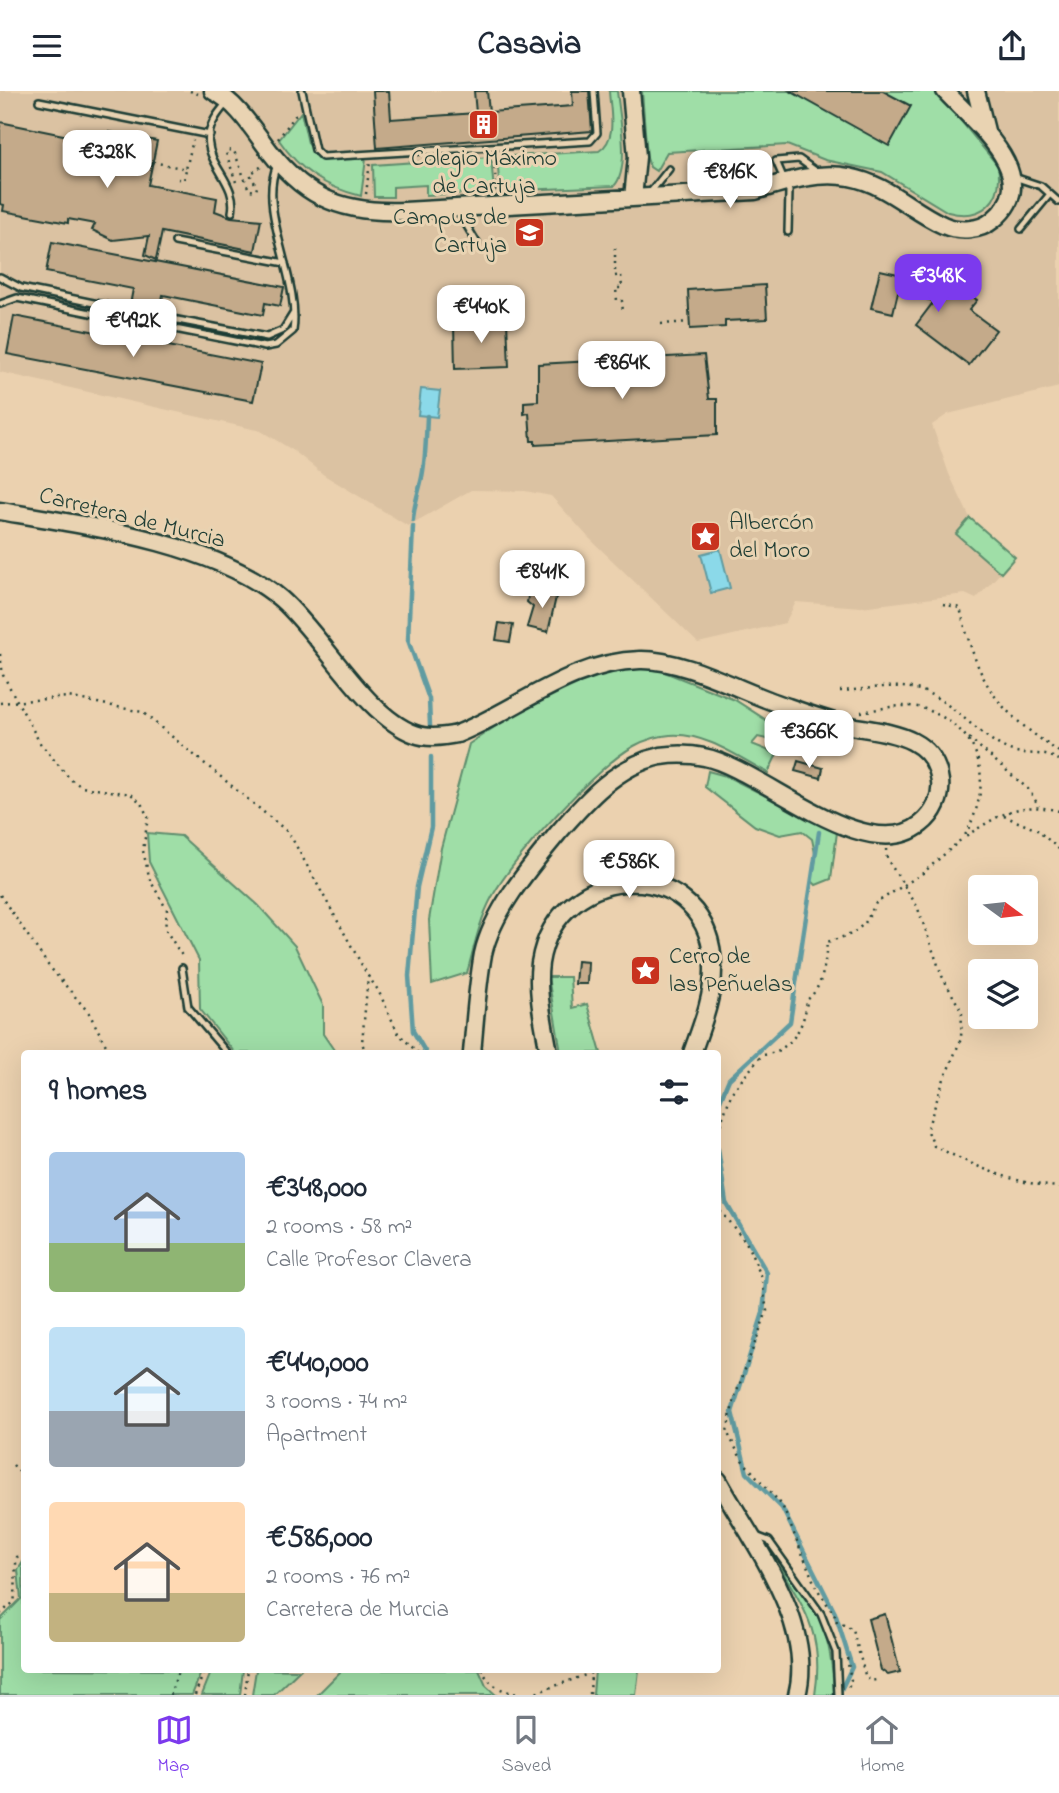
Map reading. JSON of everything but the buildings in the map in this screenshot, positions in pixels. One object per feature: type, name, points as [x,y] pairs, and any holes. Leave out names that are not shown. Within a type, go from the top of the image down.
[{"type":"main road","points":[[213,91],[228,101],[247,120],[270,165],[311,192],[354,209],[376,212],[755,191],[787,181],[822,176],[850,177],[880,187],[943,225],[959,229],[975,229],[1000,214],[1008,203],[1013,187],[1012,176],[987,133],[976,91]]},
{"type":"main road","points":[[631,91],[640,197]]},
{"type":"main road","points":[[945,91],[987,133]]},
{"type":"main road","points":[[954,91],[962,110]]},
{"type":"main road","name":"Carretera de Murcia","points":[[0,511],[143,540],[194,554],[242,572],[283,601],[325,645],[373,706],[415,735],[443,737],[457,734],[566,678],[604,664],[645,660],[686,669],[785,707],[842,724],[912,740],[928,752],[938,768],[941,790],[935,809],[921,824],[906,832],[885,835],[860,831],[834,821],[729,765],[705,757],[662,756],[639,763],[604,784],[575,814],[519,884],[493,926],[484,952],[472,1050]]},
{"type":"main road","points":[[548,1050],[538,988],[540,962],[554,927],[577,901],[591,892],[606,885],[640,881],[667,888],[680,896],[702,924],[710,946],[710,996],[693,1050]]},
{"type":"main road","points":[[721,1485],[787,1604],[798,1635],[801,1660],[797,1695]]},
{"type":"lane","points":[[302,91],[315,150],[322,157],[492,148],[595,139],[594,91]]},
{"type":"lane","points":[[39,101],[210,135]]},
{"type":"lane","points":[[228,101],[218,113],[210,135],[210,157],[230,190],[234,202],[232,212]]},
{"type":"lane","points":[[788,232],[790,210],[787,181],[776,161],[799,159],[822,176]]},
{"type":"lane","points":[[145,323],[265,347],[276,345],[293,331],[291,284],[285,263],[270,165]]},
{"type":"lane","points":[[640,197],[669,169]]},
{"type":"lane","points":[[1012,176],[1041,186],[1059,202]]},
{"type":"lane","points":[[1021,229],[1050,194]]},
{"type":"lane","points":[[463,207],[464,221],[477,243]]},
{"type":"lane","points":[[175,242],[285,263]]},
{"type":"lane","points":[[0,277],[21,288],[137,312]]},
{"type":"lane","points":[[0,304],[17,298],[135,322]]},
{"type":"lane","points":[[146,314],[267,337],[283,330],[293,314]]},
{"type":"lane","points":[[182,968],[188,1007],[224,1050]]},
{"type":"lane","points":[[750,1538],[759,1535],[769,1541],[821,1614],[836,1652],[838,1695]]},
{"type":"path","points":[[276,142],[304,103]]},
{"type":"path","points":[[178,179],[184,180],[193,138]]},
{"type":"path","points":[[492,148],[498,194]]},
{"type":"path","points":[[236,182],[226,153],[231,149],[249,190],[263,188]]},
{"type":"path","points":[[366,198],[371,155]]},
{"type":"path","points":[[153,162],[186,169]]},
{"type":"path","points":[[256,189],[250,174],[270,165]]},
{"type":"path","points":[[615,248],[615,276],[621,275],[622,288],[616,288],[617,301],[622,301],[623,312]]},
{"type":"path","points":[[661,324],[687,322]]},
{"type":"path","points":[[621,347],[622,371]]},
{"type":"path","points":[[943,604],[960,608],[972,655],[1002,707],[1025,730],[1059,752]]},
{"type":"path","points":[[0,654],[3,675],[40,743],[70,779],[82,787],[131,794],[141,803],[148,817],[143,851],[150,880],[167,910],[164,929],[184,961],[182,968]]},
{"type":"path","points":[[840,691],[914,688],[945,704],[1006,749],[1024,754],[1046,753],[1059,760]]},
{"type":"path","points":[[0,703],[68,697],[142,712],[199,756],[289,832],[378,990],[398,1033],[415,1050]]},
{"type":"path","points":[[856,713],[900,706],[924,709],[966,736],[1020,782],[1039,806]]},
{"type":"path","points":[[964,837],[981,800],[979,761],[966,736]]},
{"type":"path","points":[[721,1123],[733,1092],[762,1055],[775,1054],[806,1020],[807,1000],[815,993],[822,978],[827,942],[852,934],[865,923],[876,903],[923,873],[964,837],[1004,816],[1013,808],[1039,806],[1059,811]]},
{"type":"path","points":[[1004,816],[1037,830],[1059,849]]},
{"type":"path","points":[[885,835],[887,859],[917,907],[942,976],[962,1012],[961,1039],[927,1129],[934,1146],[985,1171],[1031,1185],[1059,1187]]},
{"type":"path","points":[[0,895],[48,965],[89,1013],[108,1050]]},
{"type":"path","points":[[365,1050],[362,1042],[368,976]]},
{"type":"path","points":[[721,1212],[746,1242],[756,1264],[767,1311],[734,1399],[727,1432],[742,1460],[782,1505],[816,1587],[836,1621],[840,1634]]},
{"type":"path","points":[[13,1465],[21,1474]]},
{"type":"path","points":[[0,1613],[14,1602],[18,1583],[14,1569],[17,1557],[21,1556]]},
{"type":"path","points":[[836,1621],[853,1630],[865,1675],[870,1681],[876,1680]]},
{"type":"path","points":[[844,1647],[851,1679],[846,1695]]},
{"type":"path","points":[[170,1695],[178,1673]]},
{"type":"path","points":[[195,1695],[203,1673]]},
{"type":"path","points":[[244,1695],[247,1673]]},
{"type":"path","points":[[483,1673],[486,1680],[506,1693],[523,1695]]},
{"type":"path","points":[[530,1695],[591,1674],[590,1695]]},
{"type":"shaded area","name":"Campus de Cartuja","points":[[0,91],[1059,91],[1059,387],[948,414],[932,425],[949,474],[970,518],[1015,557],[976,599],[965,594],[861,607],[796,602],[785,623],[698,643],[589,538],[551,496],[525,491],[471,490],[408,526],[324,475],[294,451],[261,431],[0,372]]},
{"type":"green space","points":[[609,91],[617,91],[623,141],[622,167],[614,186],[500,191],[497,157],[599,151],[605,146],[612,124]]},
{"type":"green space","points":[[642,91],[958,91],[956,115],[998,166],[997,189],[994,198],[980,211],[971,214],[948,212],[882,172],[825,160],[787,145],[667,152],[656,171],[650,167],[647,158]]},
{"type":"green space","points":[[301,112],[308,143],[320,159],[366,159],[361,196],[336,188],[314,176],[296,161],[279,140]]},
{"type":"green space","points":[[491,157],[494,192],[426,195],[426,185],[393,187],[393,197],[374,197],[373,165]]},
{"type":"green space","points":[[970,518],[1015,557],[1001,573],[956,534]]},
{"type":"green space","points":[[637,668],[662,671],[735,700],[791,736],[788,744],[758,737],[752,744],[777,754],[768,773],[721,747],[683,735],[651,739],[634,746],[578,793],[536,838],[503,880],[484,915],[467,973],[432,984],[429,920],[441,848],[469,744],[548,695],[591,678]]},
{"type":"green space","points":[[708,771],[726,776],[837,832],[831,879],[816,885],[812,881],[816,858],[812,839],[802,831],[780,835],[755,826],[705,787]]},
{"type":"green space","points":[[147,833],[181,836],[258,905],[295,946],[323,1005],[323,1034],[334,1050],[233,1050],[200,1009],[199,960],[149,862]]},
{"type":"green space","points":[[548,977],[570,977],[572,1008],[587,1004],[600,1050],[560,1050]]},
{"type":"green space","points":[[21,1565],[21,1599],[18,1570]]},
{"type":"green space","points":[[779,1566],[805,1596],[822,1624],[830,1656],[834,1695],[815,1695],[817,1657],[811,1626]]},
{"type":"green space","points":[[21,1599],[21,1673],[201,1673],[192,1695],[0,1695],[0,1620]]},
{"type":"green space","points":[[211,1673],[243,1673],[240,1695],[202,1695]]},
{"type":"green space","points":[[255,1673],[297,1673],[274,1695],[252,1695]]},
{"type":"green space","points":[[339,1673],[480,1673],[486,1686],[496,1695],[317,1695]]},
{"type":"green space","points":[[595,1673],[639,1673],[636,1695],[593,1695]]},
{"type":"water","points":[[421,389],[440,391],[437,417],[418,415]]},
{"type":"water","points":[[720,549],[730,588],[711,593],[701,554]]},
{"type":"waterway","points":[[413,520],[426,447],[427,416]]},
{"type":"waterway","points":[[413,526],[408,640],[429,699],[430,726]]},
{"type":"waterway","points":[[424,1050],[413,1031],[409,976],[417,887],[431,827],[431,757]]},
{"type":"waterway","points":[[721,1098],[729,1079],[790,1022],[819,832]]},
{"type":"waterway","points":[[721,1169],[726,1203],[767,1273],[763,1313],[732,1412],[747,1473],[782,1508],[835,1613],[852,1667],[839,1694]]},
{"type":"place","name":"Colegio Máximo de Cartuja","points":[[484,125]]},
{"type":"place","name":"Campus de Cartuja","points":[[530,232]]},
{"type":"place","name":"Albercón del Moro","points":[[706,537]]},
{"type":"place","name":"Cerro de las Peñuelas","points":[[646,971]]}]
